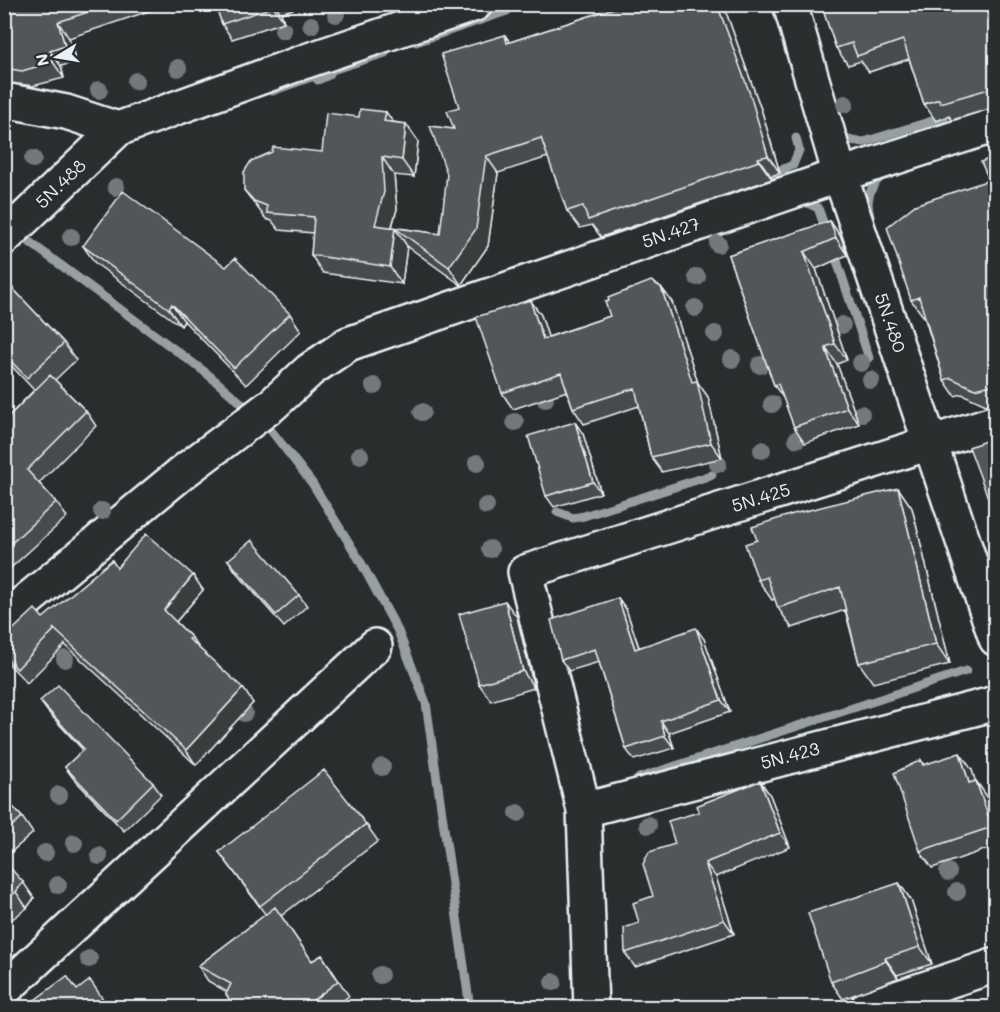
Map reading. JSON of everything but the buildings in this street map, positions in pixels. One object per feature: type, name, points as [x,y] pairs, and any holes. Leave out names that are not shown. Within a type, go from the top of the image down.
[{"type":"street","points":[[4,100],[66,112],[118,129],[303,62],[475,4]]},
{"type":"street","name":"5N.480","points":[[790,4],[840,176],[996,639]]},
{"type":"street","name":"5N.427","points":[[4,619],[183,472],[272,405],[310,370],[348,344],[840,176],[996,126]]},
{"type":"street","name":"5N.488","points":[[4,238],[118,129]]},
{"type":"street","name":"5N.425","points":[[584,810],[525,572],[996,422]]},
{"type":"street","points":[[4,990],[375,646]]},
{"type":"street","name":"5N.423","points":[[584,810],[996,703]]},
{"type":"street","points":[[584,810],[591,1008]]},
{"type":"street","points":[[867,1008],[996,966]]},
{"type":"waterway","points":[[416,42],[507,11]]},
{"type":"waterway","points":[[272,91],[314,76],[318,80],[329,75],[332,70],[385,53]]},
{"type":"waterway","points":[[839,129],[848,140],[864,142],[945,117]]},
{"type":"waterway","points":[[770,175],[793,165],[799,150],[796,138]]},
{"type":"waterway","points":[[870,216],[868,204],[872,187],[885,174]]},
{"type":"waterway","points":[[801,200],[818,208],[827,233]]},
{"type":"waterway","points":[[16,232],[205,372],[266,424],[312,483],[359,559],[398,631],[426,703],[470,1008]]},
{"type":"waterway","points":[[833,249],[869,358]]},
{"type":"waterway","points":[[557,512],[573,518],[584,516],[712,475]]},
{"type":"waterway","points":[[639,778],[966,671]]},
{"type":"waterway","points":[[983,714],[989,718],[996,738]]}]
